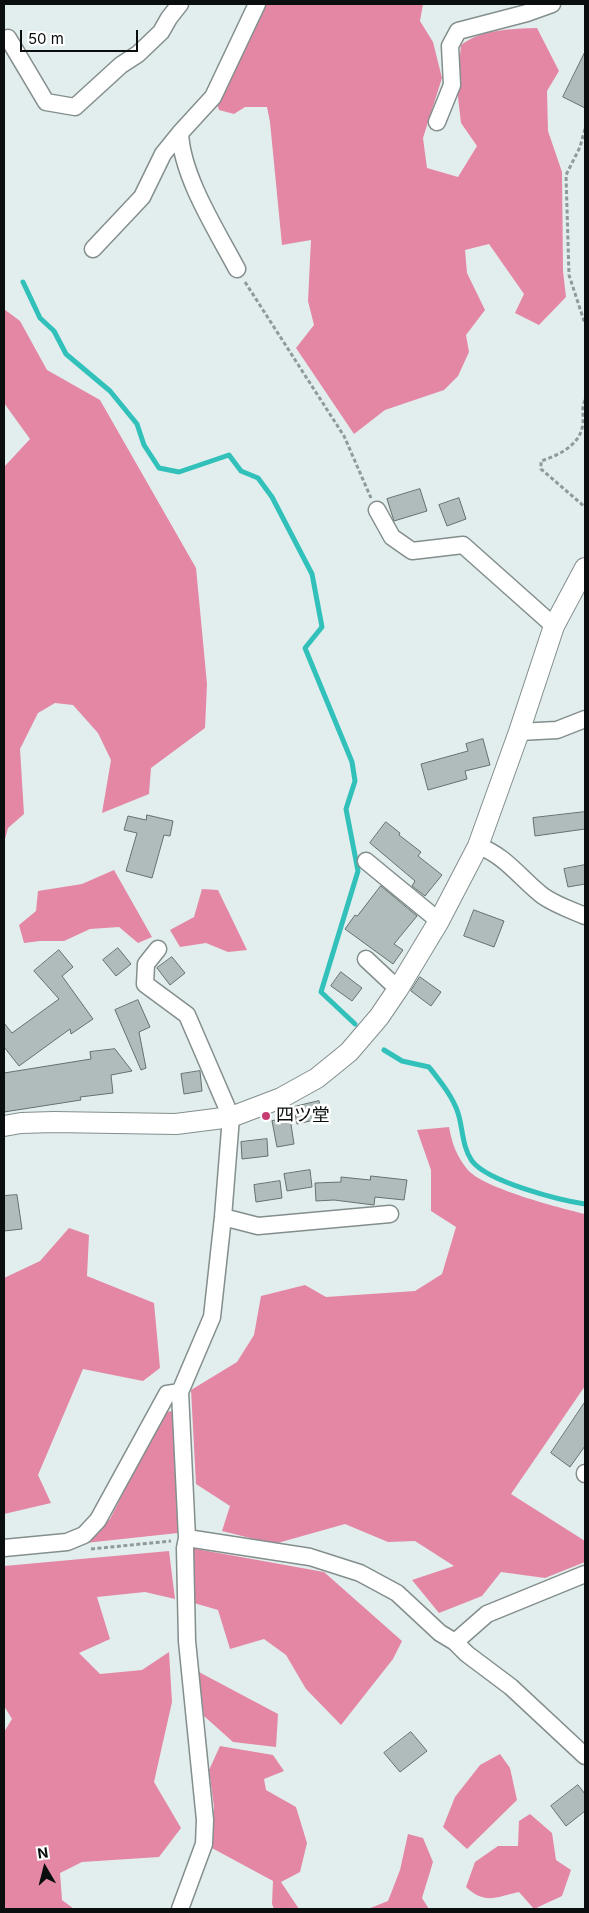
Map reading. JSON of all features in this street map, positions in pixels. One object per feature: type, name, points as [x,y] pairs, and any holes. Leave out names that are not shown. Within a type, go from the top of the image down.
[{"type":"street","points":[[4,40],[8,38],[46,102],[75,107],[161,32],[180,4]]},
{"type":"street","points":[[92,249],[142,197],[163,154],[213,97],[257,4]]},
{"type":"street","points":[[437,122],[452,85],[450,46],[458,31],[528,13],[552,4]]},
{"type":"street","points":[[180,133],[181,148],[197,194],[237,269]]},
{"type":"street","points":[[377,510],[392,537],[412,551],[464,545],[554,626]]},
{"type":"street","points":[[4,1126],[21,1123],[54,1122],[176,1124],[230,1117],[281,1098],[317,1078],[349,1052],[379,1017],[398,989],[439,922],[478,846],[519,732],[554,626],[585,568]]},
{"type":"street","points":[[519,732],[557,730],[585,719]]},
{"type":"street","points":[[478,846],[492,850],[542,895],[559,905],[585,916]]},
{"type":"street","points":[[366,861],[439,922]]},
{"type":"street","points":[[158,949],[146,964],[145,984],[187,1015],[230,1117],[223,1217],[212,1317],[180,1392],[187,1538],[185,1548],[187,1641],[206,1820],[204,1844],[180,1909]]},
{"type":"street","points":[[366,959],[398,989]]},
{"type":"street","points":[[223,1217],[258,1226],[390,1214]]},
{"type":"street","points":[[4,1548],[67,1542],[84,1535],[98,1520],[167,1394],[180,1392]]},
{"type":"street","points":[[187,1538],[310,1558],[360,1572],[398,1593],[440,1633],[455,1642],[467,1654],[511,1687],[585,1756]]},
{"type":"street","points":[[455,1642],[487,1614],[585,1574]]},
{"type":"path","points":[[585,129],[580,147],[566,175],[569,275],[585,324]]},
{"type":"path","points":[[237,269],[344,436],[377,510]]},
{"type":"path","points":[[585,400],[582,407],[583,424],[579,438],[561,454],[541,461],[541,470],[585,507]]},
{"type":"path","points":[[67,1542],[80,1550],[187,1538]]},
{"type":"shaded area","points":[[260,4],[423,4],[420,21],[433,42],[442,78],[423,138],[427,168],[458,177],[477,146],[461,123],[457,89],[461,45],[487,33],[537,28],[559,71],[547,91],[548,131],[562,172],[563,271],[566,297],[539,325],[515,313],[524,294],[489,244],[465,250],[467,273],[485,310],[466,335],[469,352],[458,376],[444,390],[385,410],[354,434],[296,348],[314,325],[308,301],[311,240],[282,245],[267,107],[245,107],[234,114],[219,110],[216,100]]},
{"type":"shaded area","points":[[4,309],[20,321],[47,370],[100,400],[196,568],[207,684],[205,728],[151,768],[149,794],[102,813],[111,760],[98,733],[73,705],[55,703],[38,713],[20,749],[24,814],[8,828],[4,843],[4,467],[30,439],[4,403]]},
{"type":"shaded area","points":[[114,870],[152,937],[138,943],[119,927],[90,929],[64,941],[24,943],[19,925],[36,911],[38,891],[82,884]]},
{"type":"shaded area","points":[[202,889],[218,890],[247,950],[228,952],[206,943],[180,947],[170,930],[194,917]]},
{"type":"shaded area","points":[[449,1127],[457,1154],[467,1169],[475,1176],[504,1190],[585,1214],[585,1386],[511,1494],[585,1541],[585,1562],[545,1578],[501,1572],[482,1596],[439,1613],[412,1580],[454,1566],[415,1541],[388,1542],[345,1524],[274,1544],[222,1531],[230,1506],[196,1484],[191,1390],[237,1362],[254,1335],[261,1296],[305,1285],[326,1297],[415,1291],[442,1274],[456,1227],[431,1211],[431,1170],[417,1130]]},
{"type":"shaded area","points":[[69,1228],[89,1235],[87,1276],[154,1303],[160,1368],[143,1381],[83,1369],[38,1475],[51,1503],[4,1514],[4,1278],[40,1261]]},
{"type":"shaded area","points":[[174,1411],[178,1533],[85,1543],[110,1519],[164,1412]]},
{"type":"shaded area","points":[[191,1548],[324,1572],[402,1641],[393,1659],[341,1725],[306,1689],[286,1655],[264,1639],[230,1649],[218,1610],[194,1603]]},
{"type":"shaded area","points":[[169,1551],[175,1599],[145,1592],[97,1597],[110,1639],[79,1653],[100,1674],[142,1670],[169,1652],[172,1702],[154,1782],[181,1828],[159,1857],[82,1862],[60,1873],[62,1900],[74,1909],[4,1909],[4,1732],[12,1719],[4,1706],[4,1566]]},
{"type":"shaded area","points":[[197,1671],[278,1714],[276,1747],[233,1742],[204,1716]]},
{"type":"shaded area","points":[[220,1746],[273,1755],[284,1771],[264,1779],[266,1790],[296,1807],[307,1843],[300,1872],[281,1882],[299,1909],[274,1909],[272,1904],[273,1881],[210,1847],[214,1807],[209,1770]]},
{"type":"shaded area","points":[[500,1754],[510,1768],[517,1800],[467,1849],[443,1827],[455,1797],[480,1765]]},
{"type":"shaded area","points":[[530,1814],[552,1833],[556,1860],[571,1870],[562,1896],[534,1909],[519,1892],[491,1898],[485,1898],[473,1893],[466,1887],[475,1862],[498,1846],[518,1846],[519,1821]]},
{"type":"shaded area","points":[[408,1834],[423,1838],[433,1862],[422,1898],[429,1909],[368,1909],[388,1901],[400,1870]]},
{"type":"building","points":[[585,52],[585,108],[563,97]]},
{"type":"building","points":[[420,489],[427,511],[394,521],[387,499]]},
{"type":"building","points":[[459,498],[466,519],[447,526],[439,505]]},
{"type":"building","points":[[483,739],[490,765],[465,771],[467,779],[428,790],[421,764],[468,751],[466,744]]},
{"type":"building","points":[[585,812],[585,829],[535,836],[533,818]]},
{"type":"building","points":[[147,815],[173,821],[170,836],[164,835],[152,878],[126,871],[137,833],[124,830],[128,816],[146,820]]},
{"type":"building","points":[[386,822],[421,852],[418,856],[442,875],[425,896],[412,886],[415,881],[370,843]]},
{"type":"building","points":[[585,865],[585,884],[568,887],[564,869]]},
{"type":"building","points":[[381,886],[417,916],[394,944],[403,950],[393,964],[345,929]]},
{"type":"building","points":[[474,910],[504,921],[494,947],[464,936]]},
{"type":"building","points":[[118,948],[131,964],[116,976],[103,960]]},
{"type":"building","points":[[59,950],[73,967],[62,976],[93,1019],[71,1034],[70,1029],[19,1066],[4,1047],[4,1023],[12,1033],[59,999],[34,971]]},
{"type":"building","points":[[172,957],[185,973],[170,985],[157,968]]},
{"type":"building","points":[[341,972],[362,988],[352,1001],[331,986]]},
{"type":"building","points":[[420,977],[441,992],[431,1006],[411,991]]},
{"type":"building","points":[[138,1000],[150,1027],[139,1032],[146,1068],[141,1070],[115,1010]]},
{"type":"building","points":[[115,1049],[132,1071],[111,1075],[113,1093],[80,1097],[81,1100],[4,1112],[4,1073],[91,1059],[90,1052]]},
{"type":"building","points":[[200,1071],[202,1091],[184,1094],[181,1074]]},
{"type":"building","points":[[319,1101],[323,1118],[297,1124],[294,1107]]},
{"type":"building","points":[[290,1118],[294,1144],[277,1147],[272,1121]]},
{"type":"building","points":[[267,1139],[268,1156],[242,1159],[241,1142]]},
{"type":"building","points":[[310,1170],[312,1187],[287,1191],[284,1174]]},
{"type":"building","points":[[371,1176],[407,1180],[404,1200],[375,1197],[374,1205],[334,1200],[316,1201],[315,1183],[341,1182],[341,1177],[370,1180]]},
{"type":"building","points":[[280,1181],[282,1198],[256,1202],[254,1185]]},
{"type":"building","points":[[17,1195],[22,1229],[4,1231],[4,1196]]},
{"type":"building","points":[[585,1402],[585,1446],[570,1467],[551,1453]]},
{"type":"building","points":[[411,1732],[427,1751],[400,1772],[384,1753]]},
{"type":"building","points":[[578,1785],[585,1794],[585,1811],[566,1826],[551,1806]]},
{"type":"waterway","points":[[23,282],[40,318],[54,331],[66,354],[110,391],[137,424],[144,445],[159,468],[179,472],[229,455],[241,471],[258,478],[272,497],[312,574],[322,627],[305,648],[352,762],[355,781],[346,809],[358,871],[321,992],[355,1024]]},
{"type":"waterway","points":[[384,1050],[402,1061],[429,1067],[453,1101],[460,1119],[466,1150],[472,1161],[480,1169],[525,1189],[585,1204]]},
{"type":"place","name":"四ツ堂","points":[[266,1116]]}]
